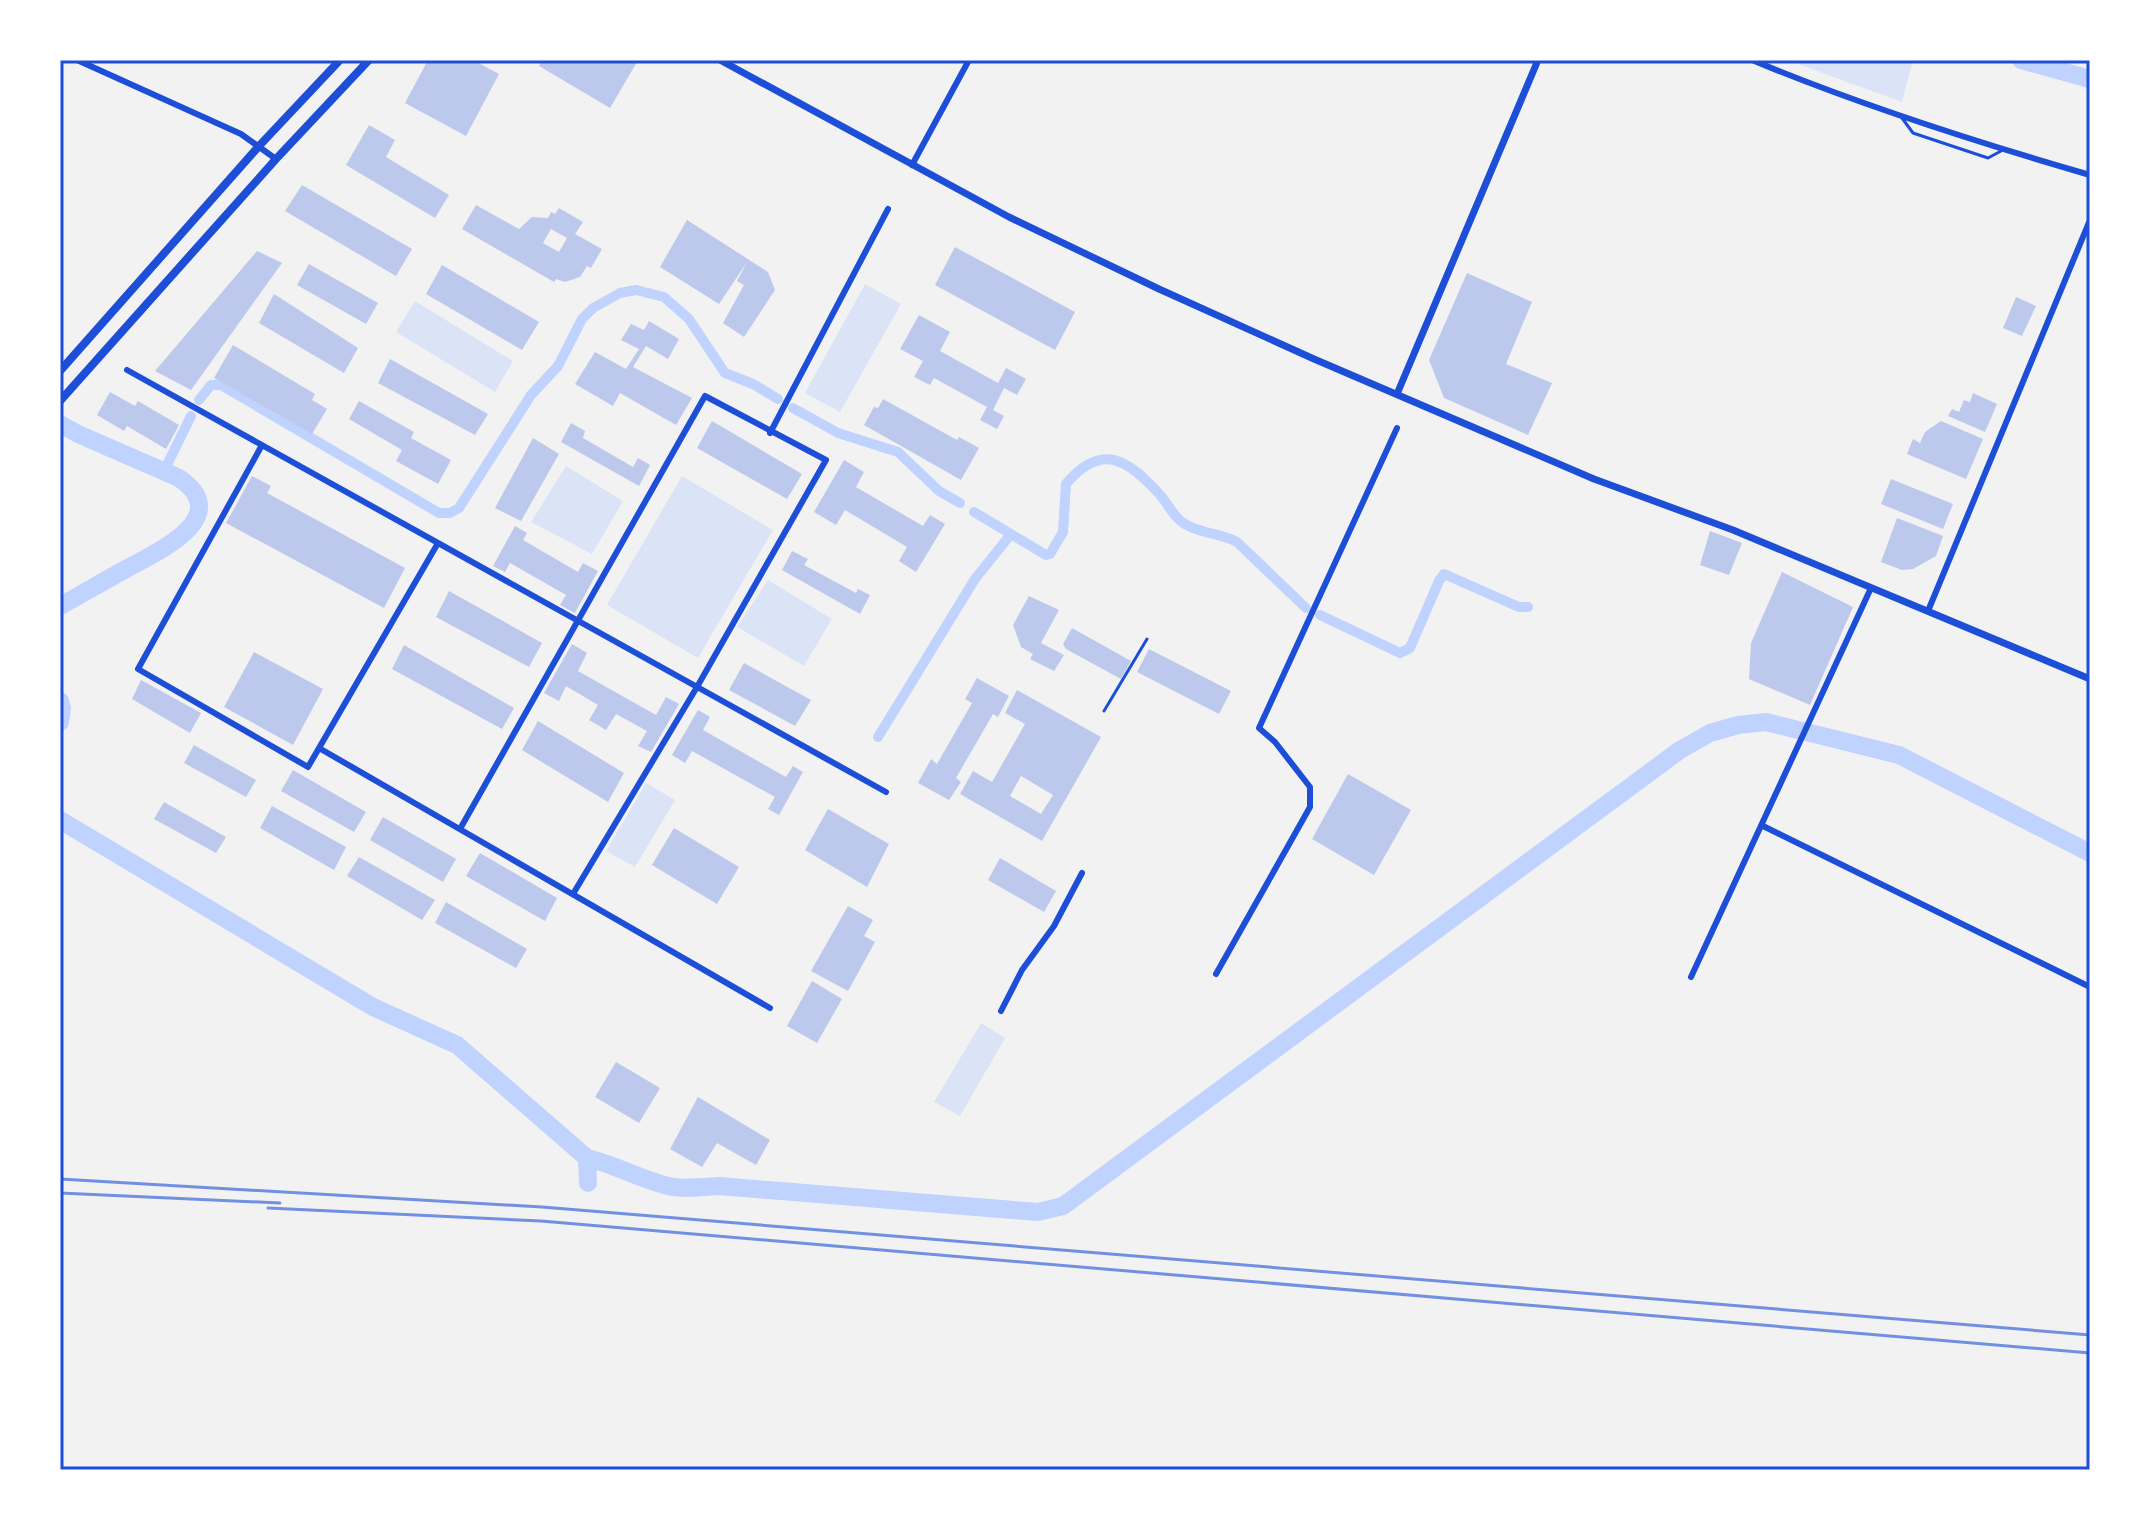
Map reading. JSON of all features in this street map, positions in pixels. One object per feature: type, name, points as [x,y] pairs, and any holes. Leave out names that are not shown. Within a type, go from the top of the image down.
[{"type":"main road","points":[[60,371],[259,146],[340,60]]},
{"type":"main road","points":[[62,399],[276,159],[369,60]]},
{"type":"street","points":[[77,60],[241,134],[276,159]]},
{"type":"street","points":[[720,60],[1084,254],[1594,479],[1733,530],[2090,679]]},
{"type":"street","points":[[912,165],[969,60]]},
{"type":"street","points":[[1397,394],[1538,60]]},
{"type":"street","points":[[1752,60],[1899,115],[2090,175]]},
{"type":"street","points":[[770,433],[888,209]]},
{"type":"street","points":[[1928,611],[2090,220]]},
{"type":"street","points":[[127,370],[886,792]]},
{"type":"street","points":[[460,829],[705,396],[826,460],[697,687],[573,894]]},
{"type":"street","points":[[1216,974],[1310,807],[1310,787],[1275,742],[1259,728],[1397,428]]},
{"type":"street","points":[[262,445],[138,669],[308,767],[438,543]]},
{"type":"street","points":[[1691,977],[1871,588]]},
{"type":"street","points":[[319,748],[770,1008]]},
{"type":"street","points":[[1763,826],[2090,987]]},
{"type":"street","points":[[1001,1011],[1022,970],[1054,926],[1082,873]]},
{"type":"lane","points":[[1899,115],[1913,133],[1966,153],[1988,158],[2003,149]]},
{"type":"lane","points":[[1104,711],[1147,639]]},
{"type":"shaded area","points":[[1787,60],[1913,60],[1902,102]]},
{"type":"shaded area","points":[[865,284],[901,304],[840,412],[805,393]]},
{"type":"shaded area","points":[[415,301],[513,361],[495,392],[396,332]]},
{"type":"shaded area","points":[[566,466],[623,501],[592,554],[531,522]]},
{"type":"shaded area","points":[[682,476],[773,530],[698,658],[607,605]]},
{"type":"shaded area","points":[[768,580],[832,619],[804,666],[737,627]]},
{"type":"shaded area","points":[[646,783],[675,800],[635,867],[606,851]]},
{"type":"shaded area","points":[[981,1023],[1005,1038],[960,1116],[934,1102]]},
{"type":"building","points":[[428,60],[473,60],[499,74],[466,136],[405,103]]},
{"type":"building","points":[[543,60],[637,62],[610,108],[539,66]]},
{"type":"building","points":[[369,125],[395,140],[386,157],[449,195],[435,218],[346,165]]},
{"type":"building","points":[[302,185],[412,249],[396,276],[285,211]]},
{"type":"building","points":[[476,205],[519,229],[532,217],[548,218],[551,212],[555,214],[559,208],[583,222],[575,234],[602,249],[591,268],[587,266],[580,277],[565,282],[556,279],[554,282],[462,229]],"holes":[[[551,229],[567,238],[559,252],[543,243]]]},
{"type":"building","points":[[687,220],[768,272],[775,290],[744,337],[723,323],[744,285],[737,281],[747,262],[719,304],[660,267]]},
{"type":"building","points":[[955,247],[1075,312],[1055,350],[935,285]]},
{"type":"building","points":[[257,251],[282,263],[191,390],[155,371]]},
{"type":"building","points":[[309,264],[378,303],[366,324],[297,285]]},
{"type":"building","points":[[442,265],[539,322],[522,350],[426,294]]},
{"type":"building","points":[[1467,273],[1532,302],[1506,364],[1552,383],[1528,435],[1444,398],[1429,360]]},
{"type":"building","points":[[274,294],[358,348],[344,373],[259,323]]},
{"type":"building","points":[[2016,297],[2036,306],[2022,336],[2003,328]]},
{"type":"building","points":[[919,315],[950,332],[940,351],[998,383],[1006,368],[1026,379],[1017,395],[1004,388],[993,410],[1004,416],[997,429],[980,420],[987,407],[934,378],[930,385],[914,377],[923,361],[900,349]]},
{"type":"building","points":[[649,321],[679,339],[668,359],[646,346],[633,367],[692,398],[676,425],[620,393],[613,406],[575,384],[595,352],[626,369],[639,349],[621,340],[631,324],[644,330]]},
{"type":"building","points":[[233,345],[315,394],[312,400],[327,409],[312,434],[214,378]]},
{"type":"building","points":[[390,359],[488,414],[475,435],[378,383]]},
{"type":"building","points":[[110,392],[135,406],[138,401],[179,425],[166,449],[127,426],[124,431],[97,415]]},
{"type":"building","points":[[1973,393],[1997,404],[1985,432],[1948,416],[1952,409],[1959,412],[1964,400],[1970,402]]},
{"type":"building","points":[[883,399],[957,440],[959,437],[979,448],[961,480],[864,425],[874,407],[878,408]]},
{"type":"building","points":[[359,401],[414,432],[411,438],[451,460],[438,484],[396,461],[402,450],[349,419]]},
{"type":"building","points":[[712,421],[802,474],[787,499],[697,448]]},
{"type":"building","points":[[1941,421],[1983,439],[1966,479],[1907,454],[1913,439],[1920,443],[1925,432]]},
{"type":"building","points":[[571,423],[585,431],[583,438],[633,467],[638,458],[650,465],[639,486],[561,442]]},
{"type":"building","points":[[533,438],[559,454],[521,521],[495,508]]},
{"type":"building","points":[[844,460],[864,472],[856,487],[923,526],[930,515],[945,524],[916,572],[899,561],[907,547],[845,510],[836,525],[814,512]]},
{"type":"building","points":[[252,476],[271,486],[267,493],[405,568],[384,608],[226,523]]},
{"type":"building","points":[[1891,479],[1953,504],[1943,529],[1881,504]]},
{"type":"building","points":[[1897,518],[1943,536],[1936,556],[1913,569],[1902,570],[1881,562]]},
{"type":"building","points":[[515,526],[527,533],[523,540],[578,572],[583,563],[598,571],[575,613],[560,605],[566,595],[510,563],[505,572],[493,566]]},
{"type":"building","points":[[1710,531],[1742,543],[1729,575],[1700,565]]},
{"type":"building","points":[[792,551],[808,559],[804,565],[856,593],[858,589],[870,595],[860,614],[782,570]]},
{"type":"building","points":[[1782,572],[1853,607],[1810,705],[1749,679],[1751,643]]},
{"type":"building","points":[[449,591],[542,643],[529,667],[436,617]]},
{"type":"building","points":[[1029,596],[1059,610],[1041,643],[1064,655],[1054,671],[1030,659],[1033,654],[1021,647],[1013,625]]},
{"type":"building","points":[[1072,628],[1131,661],[1121,679],[1066,649],[1063,644]]},
{"type":"building","points":[[572,644],[587,653],[578,671],[656,715],[666,697],[679,704],[651,752],[638,746],[647,731],[616,714],[606,730],[589,720],[598,705],[566,686],[559,701],[544,693]]},
{"type":"building","points":[[404,645],[514,708],[502,729],[392,669]]},
{"type":"building","points":[[1149,649],[1231,691],[1219,714],[1137,672]]},
{"type":"building","points":[[254,652],[323,689],[293,745],[224,707]]},
{"type":"building","points":[[744,663],[811,700],[795,726],[729,690]]},
{"type":"building","points":[[977,678],[1009,696],[998,717],[993,714],[956,778],[961,782],[949,800],[918,783],[931,759],[937,764],[972,703],[965,699]]},
{"type":"building","points":[[141,680],[201,713],[190,733],[132,699]]},
{"type":"building","points":[[1017,690],[1101,737],[1042,841],[960,794],[973,771],[992,782],[1025,724],[1005,713]],"holes":[[[1021,776],[1053,795],[1041,814],[1010,796]]]},
{"type":"building","points":[[698,710],[710,717],[703,730],[786,777],[793,766],[803,772],[779,815],[768,809],[775,797],[692,751],[685,763],[672,755]]},
{"type":"building","points":[[538,721],[624,773],[608,802],[522,750]]},
{"type":"building","points":[[194,745],[256,780],[246,797],[184,763]]},
{"type":"building","points":[[293,770],[366,812],[354,832],[281,791]]},
{"type":"building","points":[[1348,774],[1411,810],[1374,875],[1312,839]]},
{"type":"building","points":[[164,802],[226,837],[216,853],[154,819]]},
{"type":"building","points":[[272,806],[346,847],[334,870],[260,828]]},
{"type":"building","points":[[828,809],[889,844],[867,887],[805,850]]},
{"type":"building","points":[[383,817],[456,859],[443,882],[370,840]]},
{"type":"building","points":[[674,828],[739,867],[717,904],[652,865]]},
{"type":"building","points":[[480,853],[557,898],[545,921],[466,876]]},
{"type":"building","points":[[359,857],[435,900],[422,920],[347,876]]},
{"type":"building","points":[[1000,858],[1056,891],[1044,912],[988,880]]},
{"type":"building","points":[[446,902],[527,949],[516,968],[435,923]]},
{"type":"building","points":[[848,906],[873,920],[864,936],[875,942],[848,991],[811,971]]},
{"type":"building","points":[[812,981],[842,999],[817,1043],[787,1026]]},
{"type":"building","points":[[616,1062],[660,1088],[639,1123],[595,1097]]},
{"type":"building","points":[[698,1097],[770,1140],[756,1165],[717,1143],[702,1167],[670,1149]]},
{"type":"waterway","points":[[2021,60],[2090,79]]},
{"type":"waterway","points":[[199,400],[211,385],[221,385],[439,513],[450,513],[459,508],[531,395],[558,366],[582,319],[593,308],[620,293],[636,290],[664,297],[689,319],[725,373],[753,384],[778,399]]},
{"type":"waterway","points":[[793,408],[838,433],[898,452],[939,491],[960,503]]},
{"type":"waterway","points":[[164,471],[191,416]]},
{"type":"waterway","points":[[60,424],[179,478],[194,492],[199,506],[186,532],[171,543],[60,606]]},
{"type":"waterway","points":[[974,512],[1046,555],[1050,554],[1063,532],[1066,484],[1092,463],[1103,459],[1115,460],[1149,483],[1181,521],[1198,530],[1237,542],[1306,608]]},
{"type":"waterway","points":[[878,737],[975,579],[1011,534]]},
{"type":"waterway","points":[[1320,615],[1400,653],[1410,648],[1444,574],[1519,607],[1528,607]]},
{"type":"waterway","points":[[60,701],[60,722]]},
{"type":"waterway","points":[[587,1158],[673,1187],[719,1186],[1038,1212],[1063,1206],[1680,750],[1710,733],[1738,725],[1766,722],[1899,755],[2090,853]]},
{"type":"waterway","points":[[60,820],[373,1007],[457,1045],[587,1158],[588,1183]]},
{"type":"railway","points":[[60,1179],[542,1207],[2090,1335]]},
{"type":"railway","points":[[60,1193],[280,1203]]},
{"type":"railway","points":[[268,1208],[541,1221],[2090,1353]]}]
